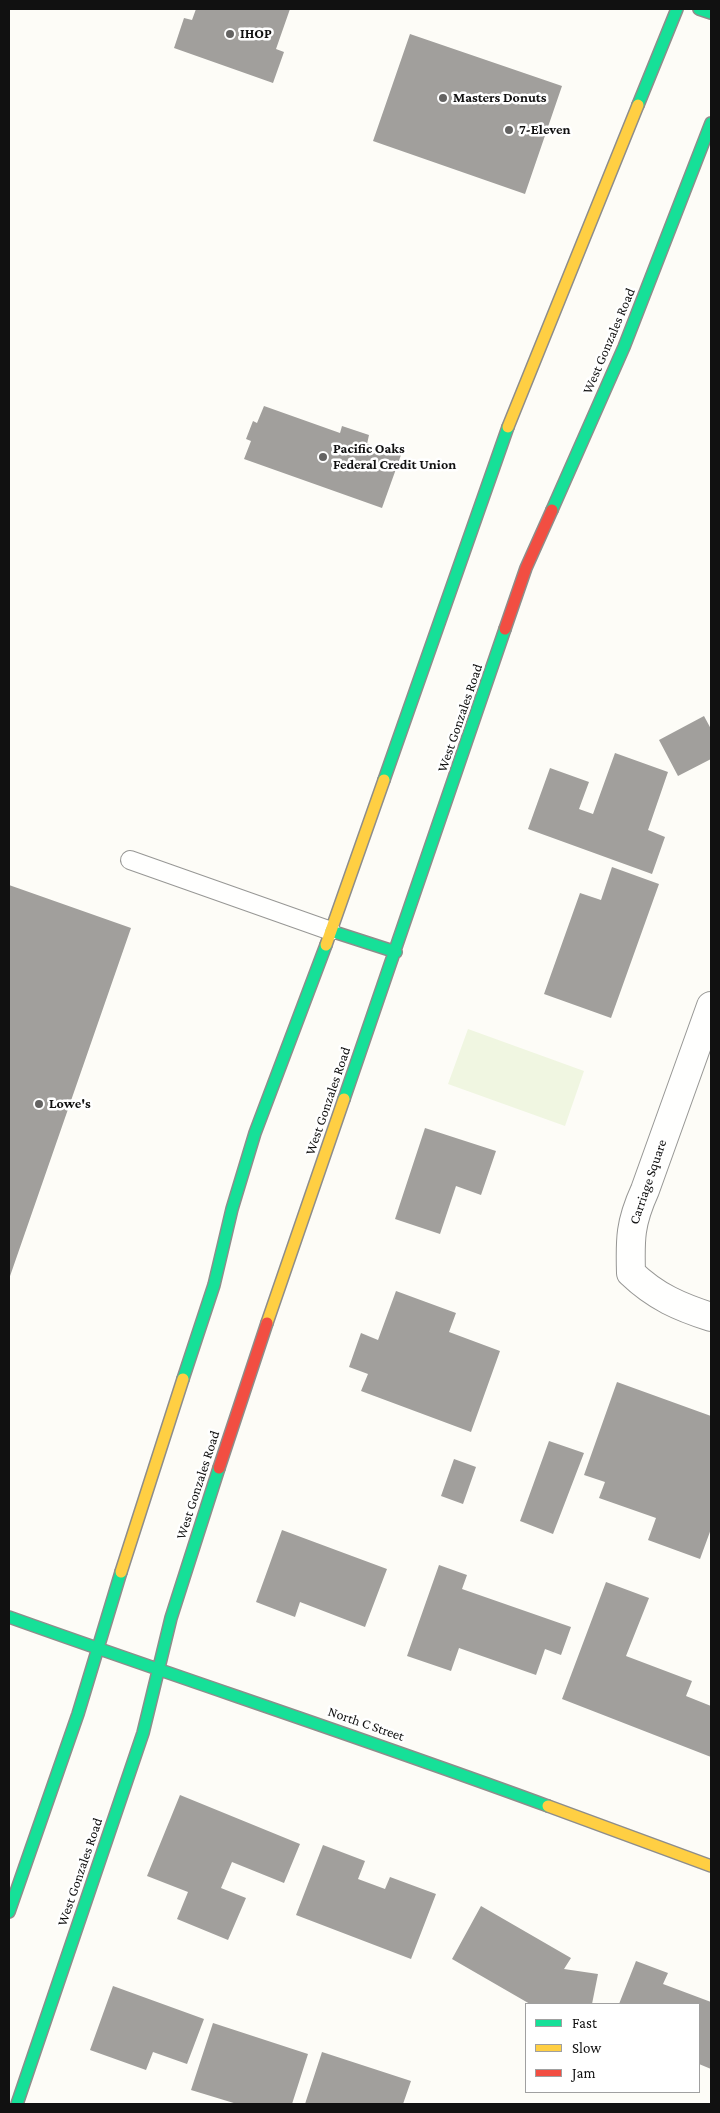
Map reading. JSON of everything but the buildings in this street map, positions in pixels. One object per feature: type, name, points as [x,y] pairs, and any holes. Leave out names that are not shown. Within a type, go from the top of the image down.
[{"type":"main road","points":[[9,1912],[78,1714],[214,1285],[232,1209],[255,1133],[331,931],[514,411],[677,9]]},
{"type":"main road","points":[[699,9],[711,13]]},
{"type":"main road","name":"West Gonzales Road","points":[[17,2104],[143,1733],[171,1618],[232,1426],[526,568],[624,348],[711,123]]},
{"type":"main road","points":[[331,931],[396,952]]},
{"type":"main road","name":"North C Street","points":[[9,1616],[159,1671],[395,1750],[711,1866]]},
{"type":"street","name":"Carriage Square","points":[[711,1006],[645,1190],[635,1212],[630,1236],[631,1274],[663,1299],[711,1318]]},
{"type":"lane","points":[[130,860],[331,931]]},
{"type":"green space","points":[[468,1029],[584,1071],[565,1126],[448,1084]]},
{"type":"traffic: fast","points":[[638,105],[677,9]]},
{"type":"traffic: fast","points":[[699,9],[711,13]]},
{"type":"traffic: fast","points":[[552,510],[624,347],[711,123]]},
{"type":"traffic: fast","points":[[384,780],[508,427]]},
{"type":"traffic: fast","points":[[344,1099],[505,629]]},
{"type":"traffic: fast","points":[[331,931],[396,952]]},
{"type":"traffic: fast","points":[[183,1379],[214,1285],[232,1209],[255,1133],[326,945]]},
{"type":"traffic: fast","points":[[17,2104],[143,1733],[171,1618],[219,1468]]},
{"type":"traffic: fast","points":[[9,1912],[78,1714],[121,1572]]},
{"type":"traffic: fast","points":[[9,1617],[548,1806]]},
{"type":"traffic: slow","points":[[508,427],[638,105]]},
{"type":"traffic: slow","points":[[326,945],[384,780]]},
{"type":"traffic: slow","points":[[267,1323],[344,1099]]},
{"type":"traffic: slow","points":[[121,1572],[183,1379]]},
{"type":"traffic: slow","points":[[548,1806],[711,1866]]},
{"type":"traffic: jam","points":[[505,629],[526,568],[552,510]]},
{"type":"traffic: jam","points":[[219,1468],[267,1323]]},
{"type":"place","name":"IHOP","points":[[230,34]]},
{"type":"place","name":"Masters Donuts","points":[[443,98]]},
{"type":"place","name":"7-Eleven","points":[[509,130]]},
{"type":"place","name":"Pacific Oaks Federal Credit Union","points":[[323,457]]},
{"type":"place","name":"Lowe's","points":[[39,1104]]}]
